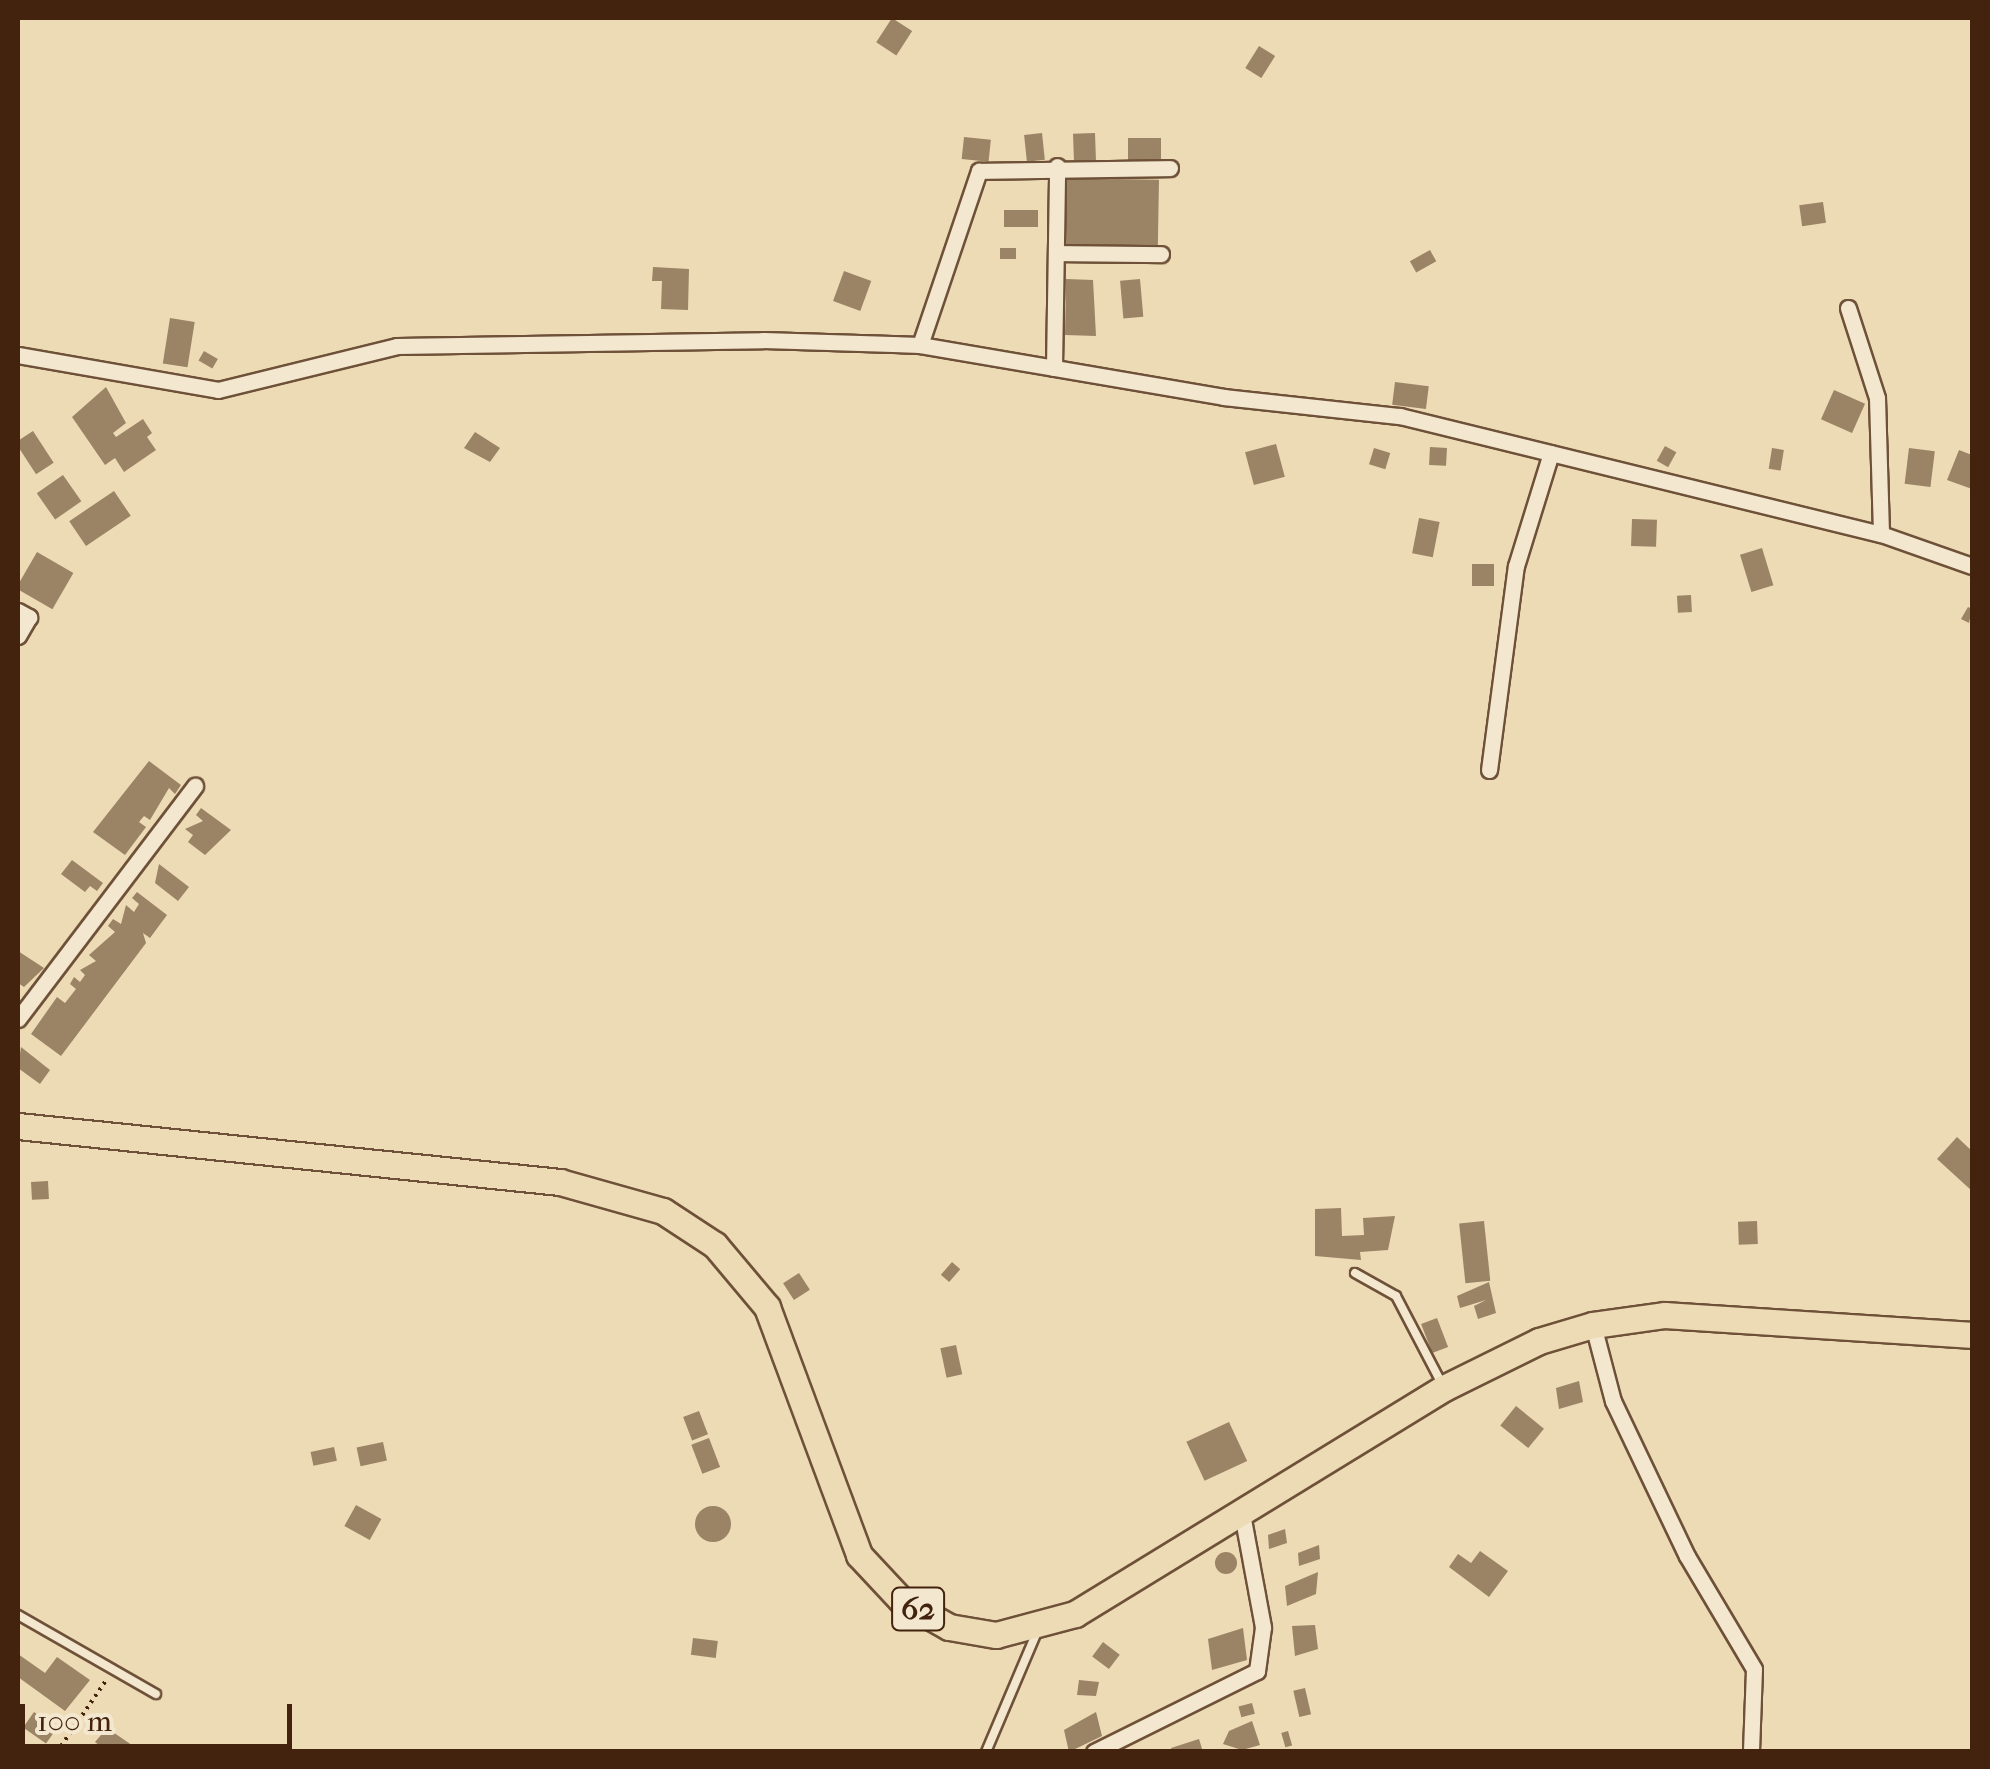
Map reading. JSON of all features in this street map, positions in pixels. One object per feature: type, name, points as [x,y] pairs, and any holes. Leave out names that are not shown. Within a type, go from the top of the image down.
[{"type":"main road","name":"62","points":[[18,1126],[560,1182],[663,1212],[715,1244],[766,1307],[859,1555],[901,1600],[949,1626],[996,1635],[1038,1628],[1075,1614],[1444,1388],[1539,1341],[1593,1325],[1665,1315],[1972,1335]]},
{"type":"street","points":[[1054,368],[1057,166]]},
{"type":"street","points":[[920,346],[979,170],[1057,166],[1170,168]]},
{"type":"street","points":[[1058,253],[1161,254]]},
{"type":"street","points":[[1848,308],[1877,398],[1880,534]]},
{"type":"street","points":[[18,355],[218,390],[397,346],[763,340],[920,346],[1224,397],[1400,416],[1880,534],[1972,566]]},
{"type":"street","points":[[1489,770],[1516,566],[1551,453]]},
{"type":"street","points":[[18,611],[29,617],[18,636]]},
{"type":"street","points":[[18,1019],[195,786]]},
{"type":"street","points":[[1593,1325],[1612,1401],[1687,1556],[1754,1668],[1751,1752]]},
{"type":"street","points":[[1094,1752],[1257,1671],[1263,1627],[1242,1514]]},
{"type":"lane","points":[[1356,1273],[1396,1296],[1444,1388]]},
{"type":"lane","points":[[18,1615],[156,1694]]},
{"type":"lane","points":[[986,1752],[1038,1628]]},
{"type":"path","points":[[57,1752],[112,1671]]},
{"type":"building","points":[[892,18],[912,31],[896,55],[876,42]]},
{"type":"building","points":[[1259,46],[1275,56],[1261,78],[1245,68]]},
{"type":"building","points":[[1042,133],[1045,160],[1027,162],[1024,135]]},
{"type":"building","points":[[1095,133],[1096,160],[1074,161],[1073,134]]},
{"type":"building","points":[[964,137],[991,140],[989,162],[962,159]]},
{"type":"building","points":[[1128,138],[1161,138],[1161,161],[1128,161]]},
{"type":"building","points":[[1062,178],[1159,180],[1158,246],[1061,244]]},
{"type":"building","points":[[1823,202],[1826,223],[1802,226],[1799,205]]},
{"type":"building","points":[[1004,210],[1038,210],[1038,227],[1004,227]]},
{"type":"building","points":[[1000,248],[1016,248],[1016,259],[1000,259]]},
{"type":"building","points":[[1430,250],[1436,261],[1416,273],[1410,261]]},
{"type":"building","points":[[653,267],[689,269],[688,310],[661,309],[662,281],[652,281]]},
{"type":"building","points":[[844,271],[871,281],[860,311],[833,301]]},
{"type":"building","points":[[1066,279],[1093,280],[1096,336],[1065,335]]},
{"type":"building","points":[[1140,279],[1143,317],[1123,319],[1120,281]]},
{"type":"building","points":[[170,318],[195,322],[187,367],[163,363]]},
{"type":"building","points":[[204,351],[218,359],[212,369],[198,361]]},
{"type":"building","points":[[1395,382],[1429,386],[1426,409],[1392,405]]},
{"type":"building","points":[[106,387],[126,423],[113,433],[116,437],[143,419],[152,433],[147,437],[156,450],[124,472],[115,458],[105,465],[72,417]]},
{"type":"building","points":[[1834,390],[1865,404],[1852,433],[1821,419]]},
{"type":"building","points":[[33,431],[54,463],[36,474],[18,446],[18,441]]},
{"type":"building","points":[[475,432],[500,448],[490,462],[464,448]]},
{"type":"building","points":[[1276,444],[1285,477],[1254,485],[1245,452]]},
{"type":"building","points":[[1665,446],[1676,452],[1668,467],[1657,461]]},
{"type":"building","points":[[1430,447],[1447,448],[1446,466],[1429,465]]},
{"type":"building","points":[[1374,448],[1390,453],[1385,469],[1369,464]]},
{"type":"building","points":[[1772,448],[1784,450],[1781,471],[1769,469]]},
{"type":"building","points":[[1909,448],[1935,451],[1930,487],[1905,484]]},
{"type":"building","points":[[1959,450],[1972,455],[1972,489],[1947,480]]},
{"type":"building","points":[[63,475],[81,501],[55,520],[37,493]]},
{"type":"building","points":[[114,491],[131,516],[86,546],[69,521]]},
{"type":"building","points":[[1419,518],[1440,522],[1433,557],[1412,553]]},
{"type":"building","points":[[1632,519],[1657,520],[1656,547],[1631,546]]},
{"type":"building","points":[[1762,548],[1773,585],[1751,592],[1740,555]]},
{"type":"building","points":[[37,552],[73,573],[52,609],[18,590]]},
{"type":"building","points":[[1472,564],[1494,564],[1494,586],[1472,586]]},
{"type":"building","points":[[1691,595],[1692,612],[1678,613],[1677,596]]},
{"type":"building","points":[[1968,607],[1972,609],[1969,623],[1961,619]]},
{"type":"building","points":[[149,761],[181,785],[175,794],[169,788],[150,820],[144,816],[139,822],[146,827],[125,855],[93,832]]},
{"type":"building","points":[[201,808],[231,830],[205,855],[188,842],[193,835],[185,829],[203,821],[196,815]]},
{"type":"building","points":[[72,860],[103,883],[97,891],[90,886],[85,892],[61,874]]},
{"type":"building","points":[[159,864],[189,887],[178,901],[155,883]]},
{"type":"building","points":[[137,892],[167,915],[150,938],[143,933],[146,943],[61,1056],[31,1034],[57,997],[65,1003],[76,989],[70,984],[74,977],[80,982],[85,975],[80,970],[96,961],[89,955],[115,932],[108,926],[113,919],[121,924],[126,905],[134,912],[139,904],[132,898]]},
{"type":"building","points":[[18,951],[44,968],[24,987],[18,983]]},
{"type":"building","points":[[21,1047],[50,1070],[40,1084],[18,1068]]},
{"type":"building","points":[[1957,1137],[1972,1151],[1972,1191],[1937,1159]]},
{"type":"building","points":[[48,1181],[49,1199],[32,1200],[31,1182]]},
{"type":"building","points":[[1341,1208],[1342,1236],[1364,1235],[1363,1218],[1395,1216],[1388,1250],[1360,1252],[1361,1260],[1315,1256],[1315,1209]]},
{"type":"building","points":[[1484,1221],[1490,1281],[1465,1283],[1459,1224]]},
{"type":"building","points":[[1757,1221],[1758,1244],[1739,1245],[1738,1222]]},
{"type":"building","points":[[952,1262],[960,1269],[949,1282],[941,1275]]},
{"type":"building","points":[[799,1273],[810,1290],[794,1300],[783,1283]]},
{"type":"building","points":[[1489,1282],[1496,1313],[1478,1319],[1474,1306],[1486,1300],[1460,1308],[1457,1296]]},
{"type":"building","points":[[1437,1318],[1448,1347],[1432,1353],[1421,1324]]},
{"type":"building","points":[[956,1345],[962,1374],[947,1378],[940,1348]]},
{"type":"building","points":[[1579,1381],[1583,1402],[1559,1409],[1556,1388]]},
{"type":"building","points":[[1516,1406],[1544,1429],[1528,1448],[1500,1425]]},
{"type":"building","points":[[699,1411],[708,1434],[692,1440],[683,1417]]},
{"type":"building","points":[[1229,1422],[1247,1461],[1205,1481],[1186,1442]]},
{"type":"building","points":[[709,1438],[720,1467],[702,1474],[691,1445]]},
{"type":"building","points":[[383,1442],[387,1461],[361,1466],[357,1448]]},
{"type":"building","points":[[334,1447],[337,1461],[313,1466],[311,1452]]},
{"type":"building","points":[[356,1505],[381,1519],[370,1540],[344,1526]]},
{"type":"building","points":[[713,1506],[726,1511],[731,1524],[726,1537],[713,1542],[700,1537],[695,1524],[700,1511]]},
{"type":"building","points":[[1285,1529],[1287,1543],[1269,1549],[1268,1535]]},
{"type":"building","points":[[1319,1545],[1320,1559],[1299,1566],[1298,1553]]},
{"type":"building","points":[[1480,1551],[1508,1571],[1489,1597],[1449,1567],[1458,1554],[1471,1563]]},
{"type":"building","points":[[1226,1552],[1234,1555],[1234,1571],[1226,1574],[1218,1571],[1215,1563],[1218,1555]]},
{"type":"building","points":[[1318,1572],[1316,1594],[1287,1606],[1285,1586]]},
{"type":"building","points":[[1315,1625],[1318,1649],[1295,1656],[1292,1626]]},
{"type":"building","points":[[1243,1628],[1247,1660],[1212,1670],[1208,1639]]},
{"type":"building","points":[[693,1638],[718,1641],[716,1658],[691,1655]]},
{"type":"building","points":[[1103,1642],[1120,1655],[1109,1669],[1092,1656]]},
{"type":"building","points":[[18,1654],[45,1673],[57,1657],[90,1680],[65,1711],[18,1677]]},
{"type":"building","points":[[1079,1680],[1099,1682],[1096,1696],[1077,1695]]},
{"type":"building","points":[[1305,1688],[1311,1714],[1299,1717],[1293,1691]]},
{"type":"building","points":[[1252,1703],[1255,1714],[1241,1717],[1238,1707]]},
{"type":"building","points":[[34,1712],[57,1728],[46,1744],[23,1728]]},
{"type":"building","points":[[1096,1712],[1102,1736],[1069,1752],[1064,1730]]},
{"type":"building","points":[[1252,1721],[1260,1745],[1242,1750],[1223,1744],[1229,1731]]},
{"type":"building","points":[[107,1728],[142,1752],[108,1752],[95,1742]]},
{"type":"building","points":[[1288,1731],[1292,1745],[1285,1747],[1281,1733]]},
{"type":"building","points":[[1199,1739],[1203,1752],[1172,1752],[1171,1748]]}]
